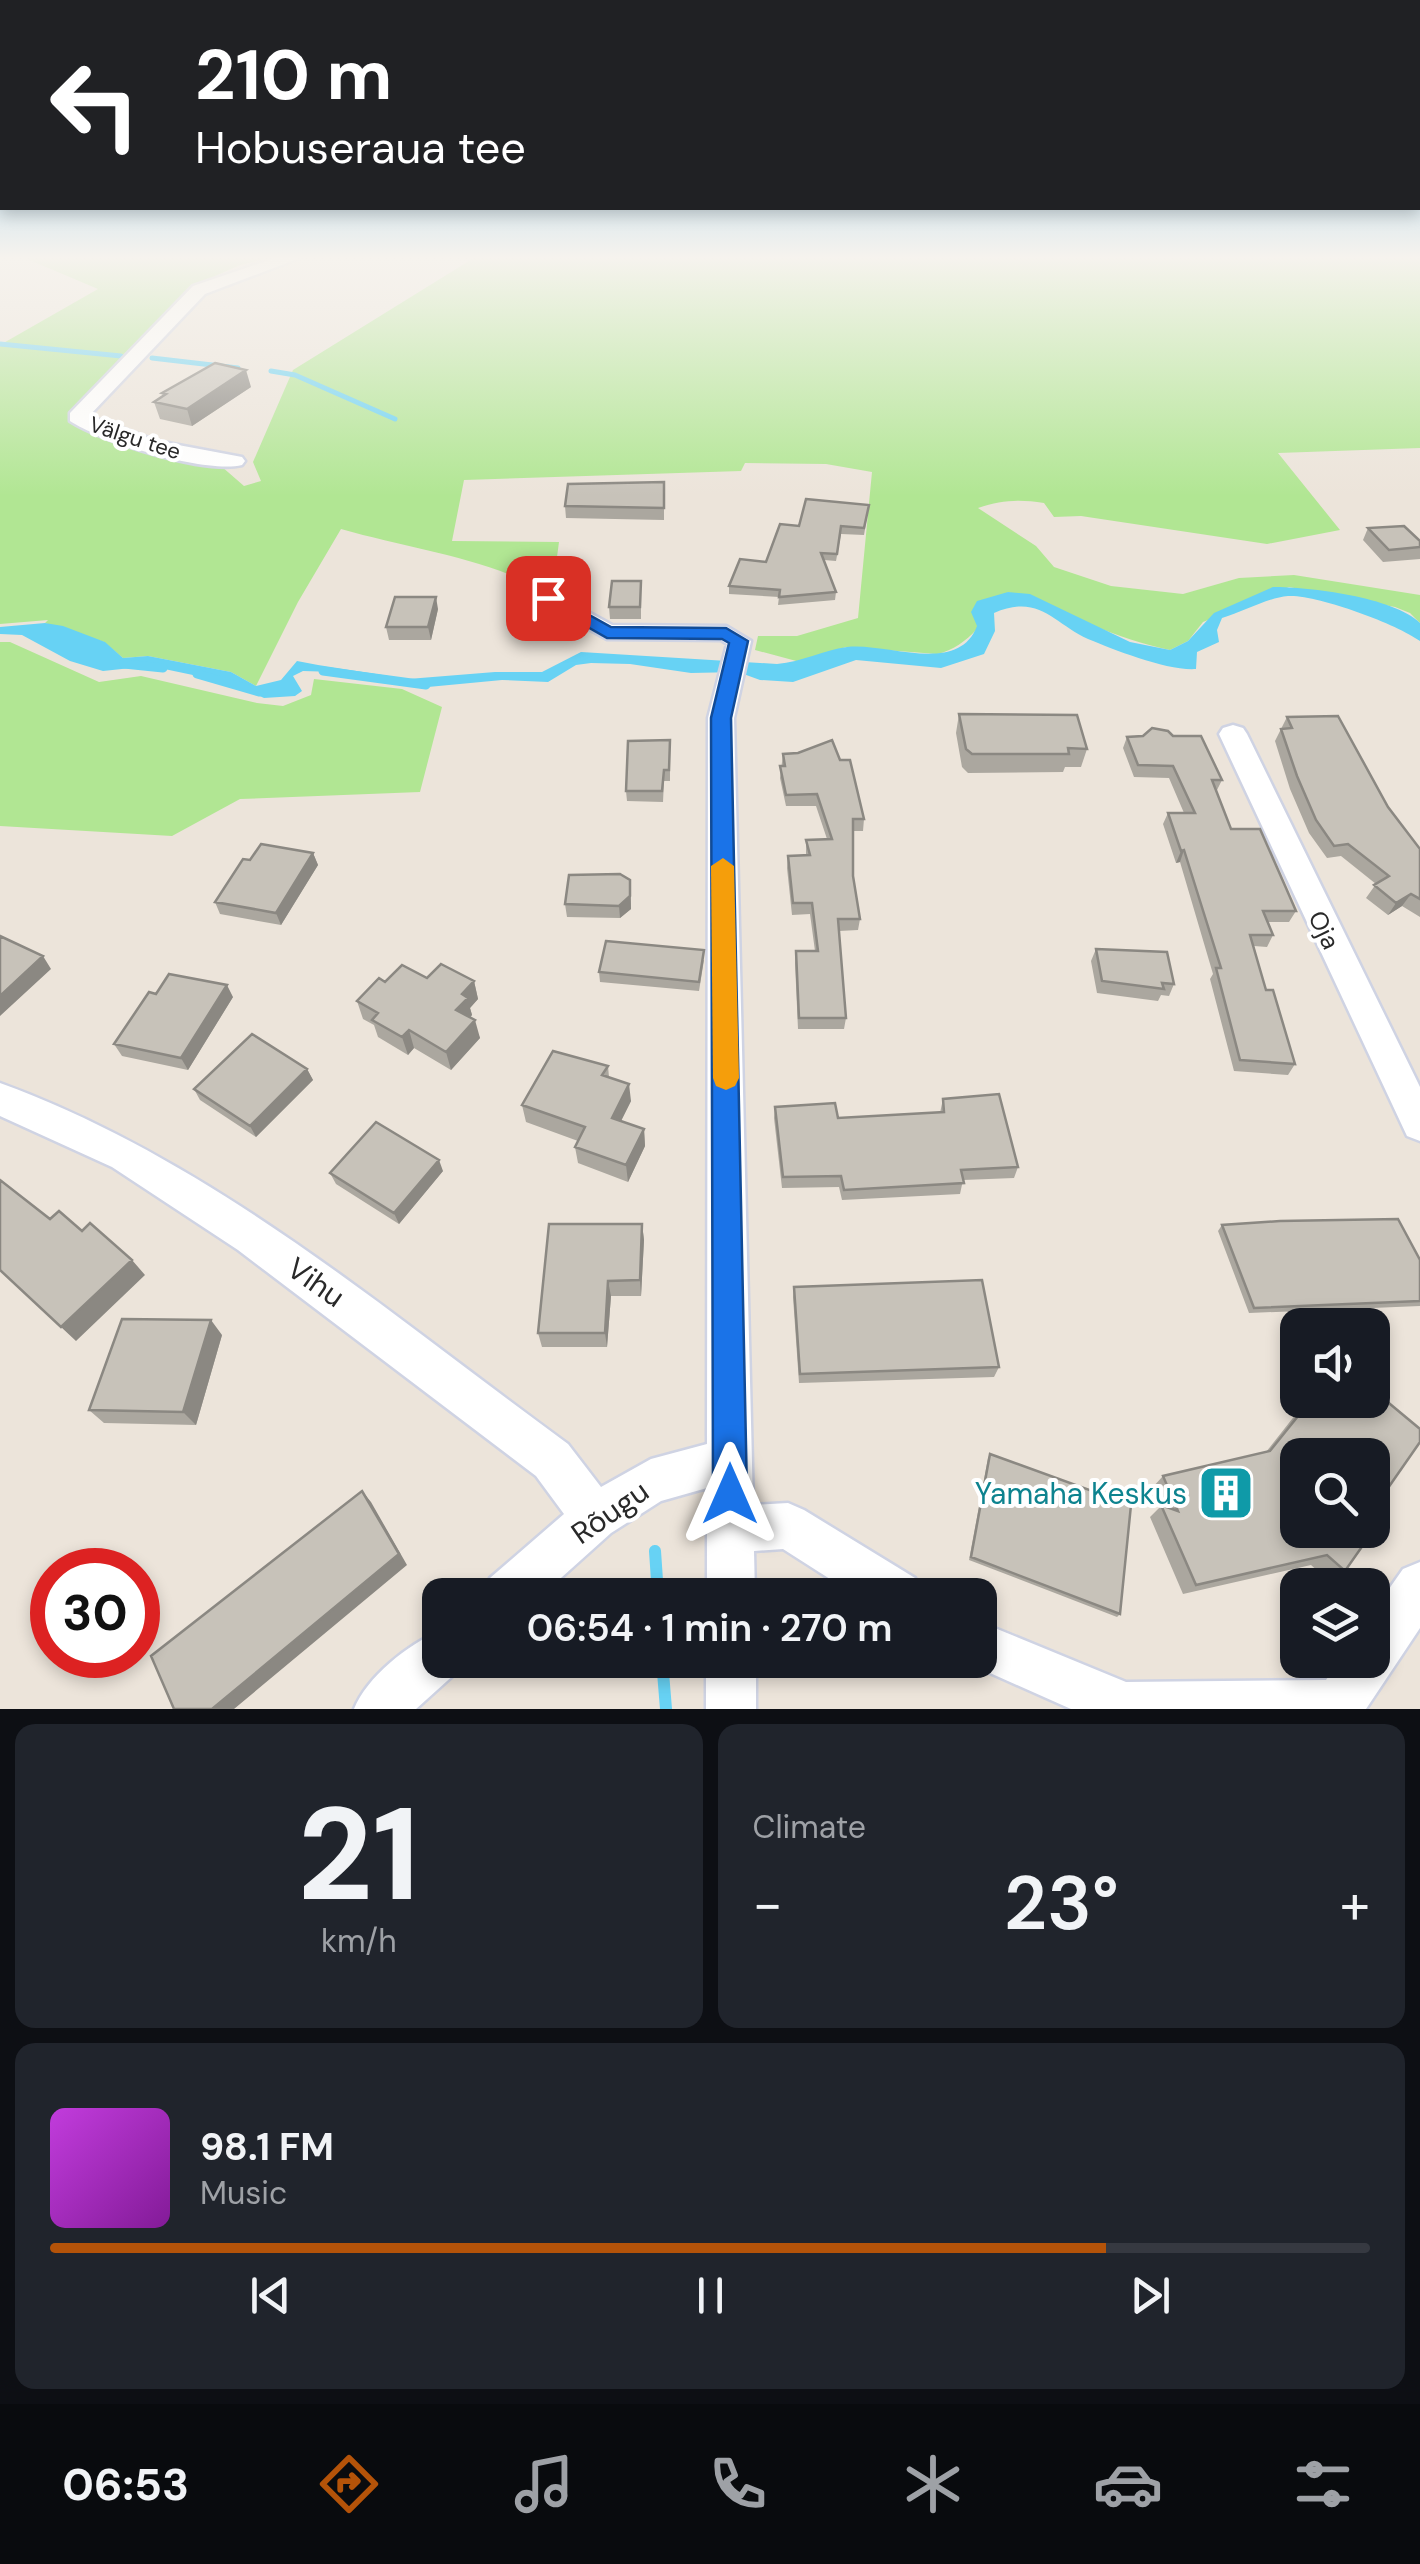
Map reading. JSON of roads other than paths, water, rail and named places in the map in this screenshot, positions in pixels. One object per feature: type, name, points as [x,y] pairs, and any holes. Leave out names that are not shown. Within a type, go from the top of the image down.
[{"type":"street","name":"Välgu tee","points":[[156,336],[77,417],[106,430],[204,460],[235,460]]},
{"type":"street","points":[[548,598],[607,632],[726,633],[739,641],[721,718],[731,1578]]},
{"type":"street","name":"Oja","points":[[1233,734],[1420,1125]]},
{"type":"street","name":"Vihu","points":[[0,1099],[125,1155],[267,1248],[552,1460],[594,1518]]},
{"type":"street","name":"Rõugu","points":[[526,1578],[594,1518],[651,1481],[730,1460]]},
{"type":"street","points":[[731,1529],[788,1526],[871,1578]]},
{"type":"street","points":[[1390,1630],[1420,1586]]},
{"type":"street","points":[[997,1653],[1126,1707],[1339,1705],[1357,1678]]},
{"type":"street","points":[[379,1709],[422,1671]]},
{"type":"street","points":[[731,1678],[731,1709]]},
{"type":"water","points":[[1273,587],[1328,592],[1391,606],[1420,623],[1420,641],[1356,611],[1288,596],[1222,618],[1217,630],[1219,642],[1197,652],[1196,669],[1184,669],[1112,649],[1076,633],[1046,613],[1023,607],[994,613],[995,631],[984,654],[941,668],[856,660],[793,682],[760,680],[738,672],[691,673],[591,663],[576,665],[548,682],[502,680],[428,687],[335,672],[303,671],[293,676],[302,691],[295,696],[264,698],[231,683],[150,666],[103,671],[70,661],[22,635],[0,634],[0,627],[45,623],[63,626],[105,642],[123,658],[148,656],[231,672],[256,686],[281,680],[297,661],[408,679],[542,672],[581,652],[777,664],[847,647],[938,653],[954,650],[968,641],[977,626],[971,612],[977,601],[1008,592],[1030,594],[1130,642],[1170,650],[1188,641],[1214,613]]},
{"type":"waterway","points":[[0,344],[121,356]]},
{"type":"waterway","points":[[152,358],[238,368]]},
{"type":"waterway","points":[[271,371],[295,375],[395,419]]},
{"type":"waterway","points":[[124,664],[163,668]]},
{"type":"waterway","points":[[323,671],[426,685]]},
{"type":"waterway","points":[[197,674],[259,692]]},
{"type":"waterway","points":[[655,1551],[657,1578]]},
{"type":"waterway","points":[[663,1678],[666,1709]]},
{"type":"place","name":"Yamaha Keskus","points":[[1226,1493]]}]
